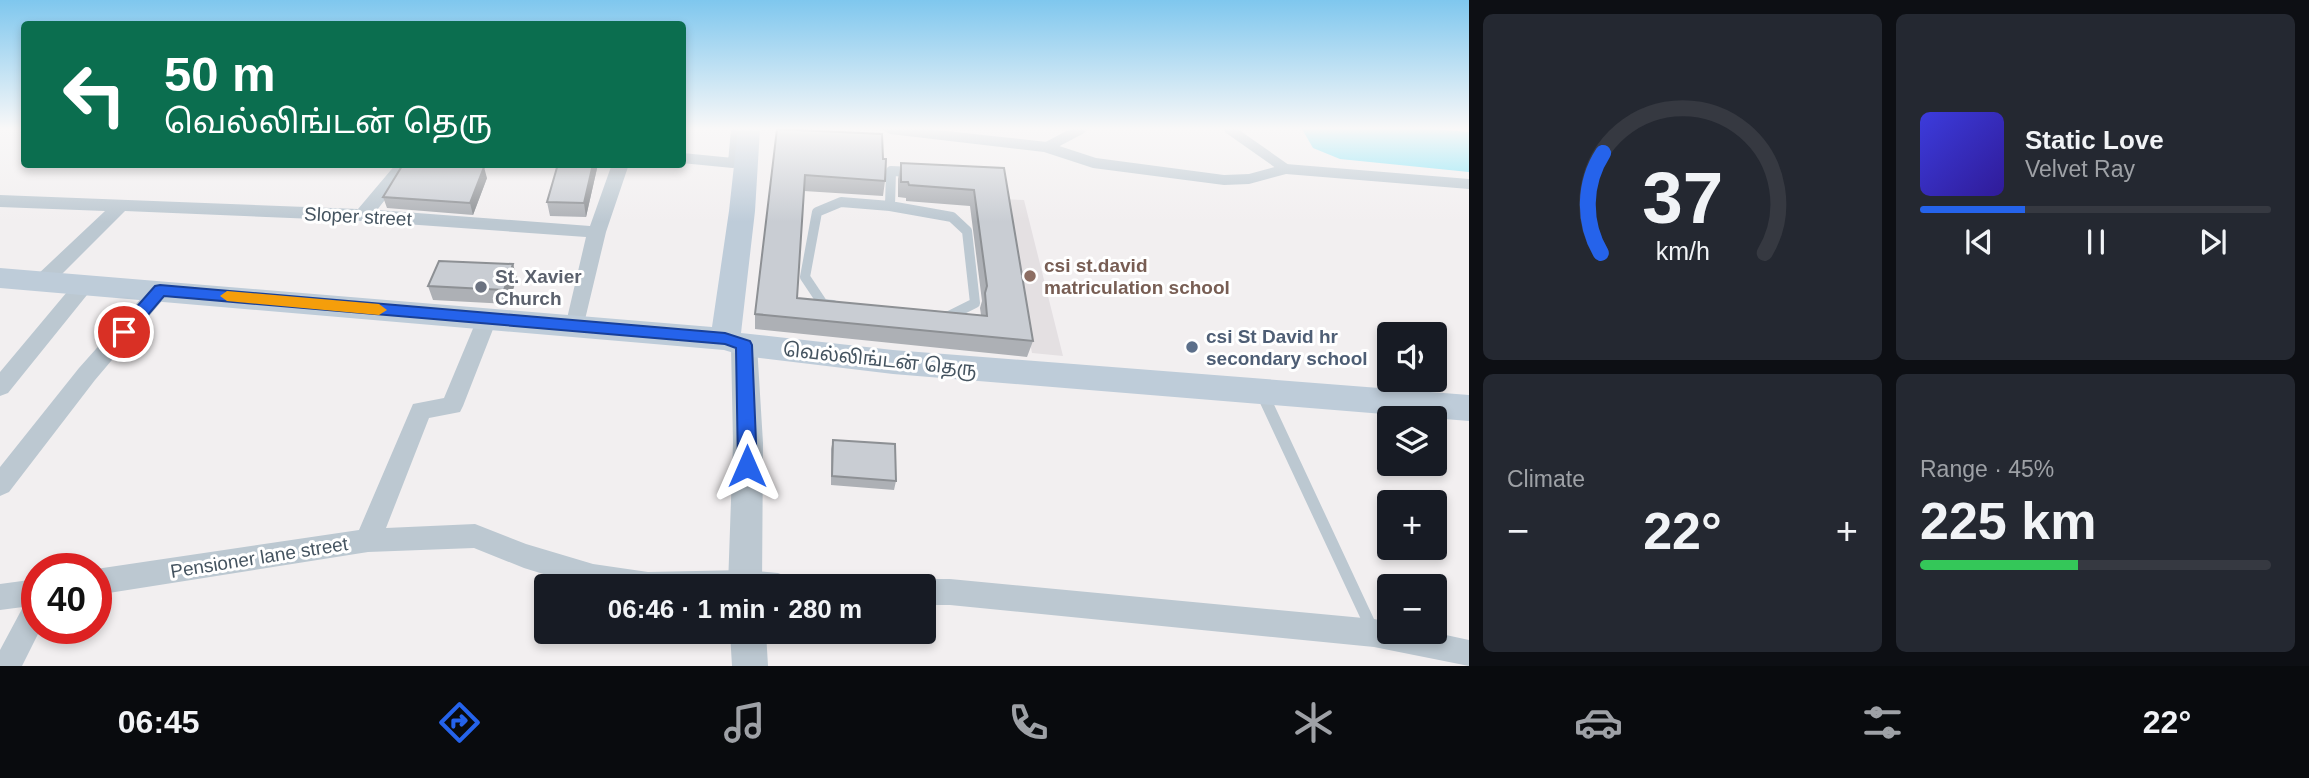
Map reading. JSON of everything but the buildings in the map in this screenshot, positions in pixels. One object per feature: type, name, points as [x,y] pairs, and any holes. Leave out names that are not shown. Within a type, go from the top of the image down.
[{"type":"main road","points":[[735,342],[746,160]]},
{"type":"main road","name":"வெல்லிங்டன் தெரு","points":[[0,278],[735,342],[906,363],[1469,408]]},
{"type":"street","points":[[1085,160],[1224,180],[1250,179],[1286,169],[1469,184]]},
{"type":"street","points":[[362,215],[402,168]]},
{"type":"street","points":[[575,327],[597,232],[620,168]]},
{"type":"street","name":"Sloper street","points":[[0,201],[362,215],[597,232]]},
{"type":"street","points":[[43,281],[119,207]]},
{"type":"street","points":[[0,387],[84,285]]},
{"type":"street","points":[[0,485],[87,374],[160,290]]},
{"type":"street","name":"Pensioner lane street","points":[[112,580],[368,540],[421,410],[452,406],[487,319]]},
{"type":"street","points":[[735,342],[748,443],[745,574]]},
{"type":"street","points":[[368,540],[475,536],[524,556],[583,574]]},
{"type":"street","points":[[936,592],[1374,633],[1469,654]]},
{"type":"street","points":[[0,597],[21,594]]},
{"type":"street","points":[[7,666],[21,639]]},
{"type":"street","points":[[749,644],[750,666]]},
{"type":"lane","points":[[703,160],[733,163],[733,160]]},
{"type":"lane","points":[[1273,160],[1286,169]]},
{"type":"lane","points":[[890,206],[891,171],[918,172]]},
{"type":"lane","points":[[846,307],[823,303],[805,277],[817,212],[841,202],[890,206],[952,217],[967,231],[975,303],[949,316],[927,316]]},
{"type":"lane","points":[[1261,391],[1374,633]]},
{"type":"shaded area","name":"csi st.david matriculation school","points":[[1002,199],[1024,200],[1063,356],[1032,353]]},
{"type":"water","points":[[1351,160],[1469,160],[1469,172]]},
{"type":"slow traffic","points":[[227,296],[379,310]]},
{"type":"place","name":"csi st.david matriculation school","points":[[1030,276]]},
{"type":"place","name":"St. Xavier Church","points":[[481,287]]},
{"type":"place","name":"csi St David hr secondary school","points":[[1192,347]]},
{"type":"route","points":[[124,332],[160,290],[725,339],[744,345],[747,466]]}]
